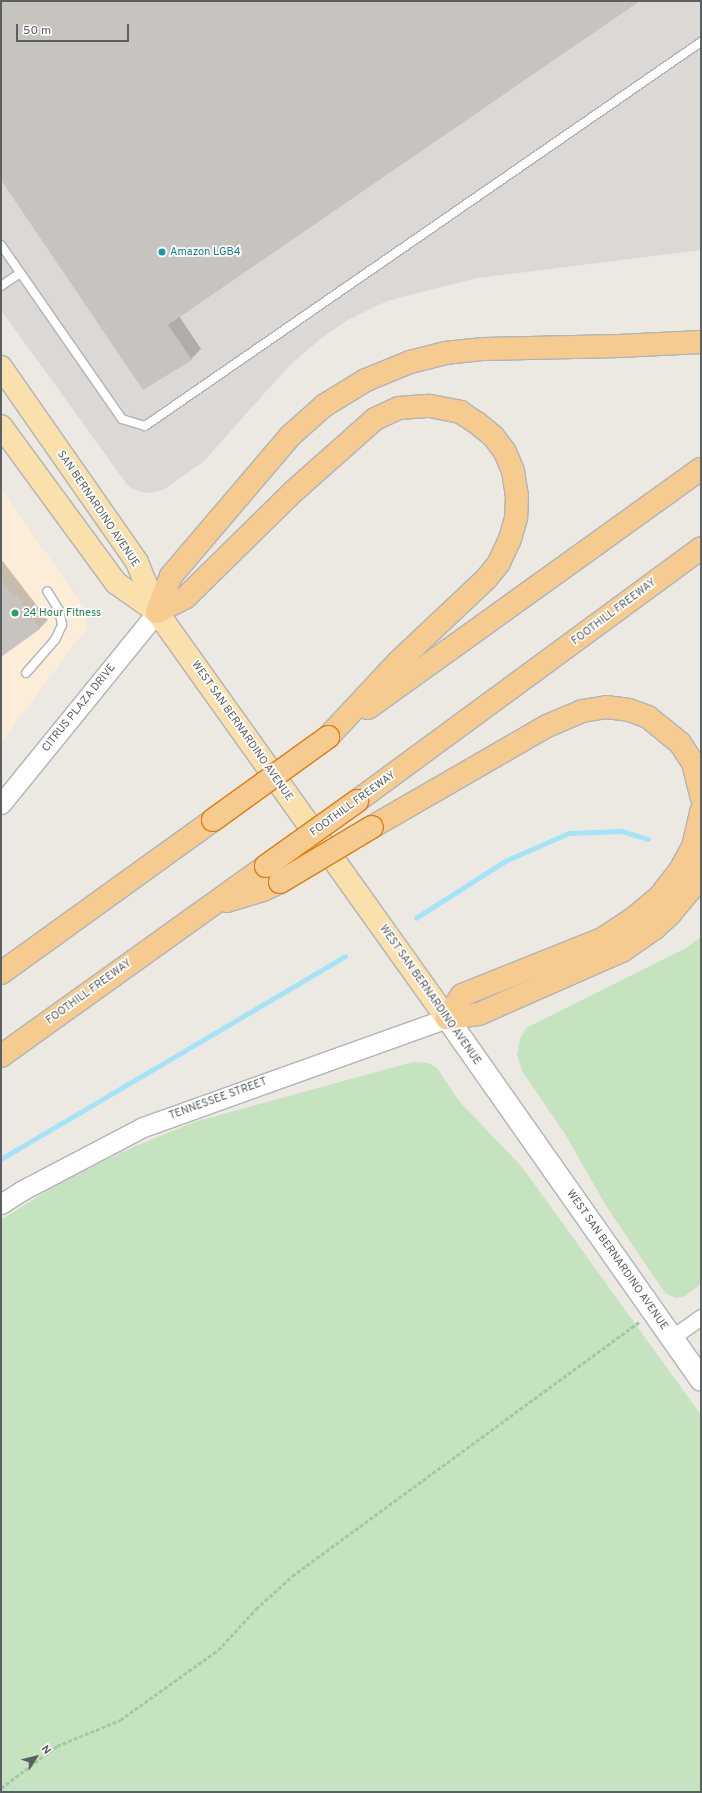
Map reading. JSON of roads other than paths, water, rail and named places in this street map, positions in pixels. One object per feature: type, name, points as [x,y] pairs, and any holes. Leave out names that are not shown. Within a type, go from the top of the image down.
[{"type":"highway","points":[[157,612],[171,576],[290,436],[325,405],[366,380],[410,362],[444,353],[484,349],[619,346],[701,342]]},
{"type":"highway","points":[[157,612],[185,598],[294,491],[375,419],[399,408],[430,406],[460,412],[477,422],[493,436],[505,452],[513,471],[518,495],[516,518],[510,540],[499,563],[486,579],[398,662],[328,737]]},
{"type":"highway","points":[[1,973],[701,470]]},
{"type":"highway","name":"FOOTHILL FREEWAY","points":[[1,1056],[209,907],[273,874],[357,801],[701,548]]},
{"type":"highway","points":[[273,874],[372,827],[547,726],[582,711],[606,707],[629,710],[648,717],[680,743],[693,763],[701,796]]},
{"type":"highway","points":[[447,1018],[462,995],[602,939],[633,919],[660,896],[679,872],[693,847],[701,811]]},
{"type":"highway","points":[[447,1018],[479,1014],[622,951],[654,929],[670,914],[690,890],[701,867]]},
{"type":"main road","name":"SAN BERNARDINO AVENUE","points":[[1,367],[137,562],[157,612]]},
{"type":"main road","points":[[1,426],[116,584],[157,612]]},
{"type":"main road","name":"WEST SAN BERNARDINO AVENUE","points":[[157,612],[447,1018],[701,1380]]},
{"type":"street","name":"CITRUS PLAZA DRIVE","points":[[1,804],[157,612]]},
{"type":"street","name":"TENNESSEE STREET","points":[[1,1204],[20,1191],[143,1127],[447,1018]]},
{"type":"street","points":[[671,1338],[701,1317]]},
{"type":"lane","points":[[1,245],[122,419],[145,426],[701,42]]},
{"type":"lane","points":[[1,286],[20,273]]},
{"type":"lane","points":[[26,673],[55,640],[62,624],[59,610],[47,591]]},
{"type":"waterway","points":[[416,918],[505,861],[569,833],[622,831],[648,839]]},
{"type":"waterway","points":[[1,1159],[345,956]]},
{"type":"place","name":"Amazon LGB4","points":[[162,252]]},
{"type":"place","name":"24 Hour Fitness","points":[[15,613]]}]
